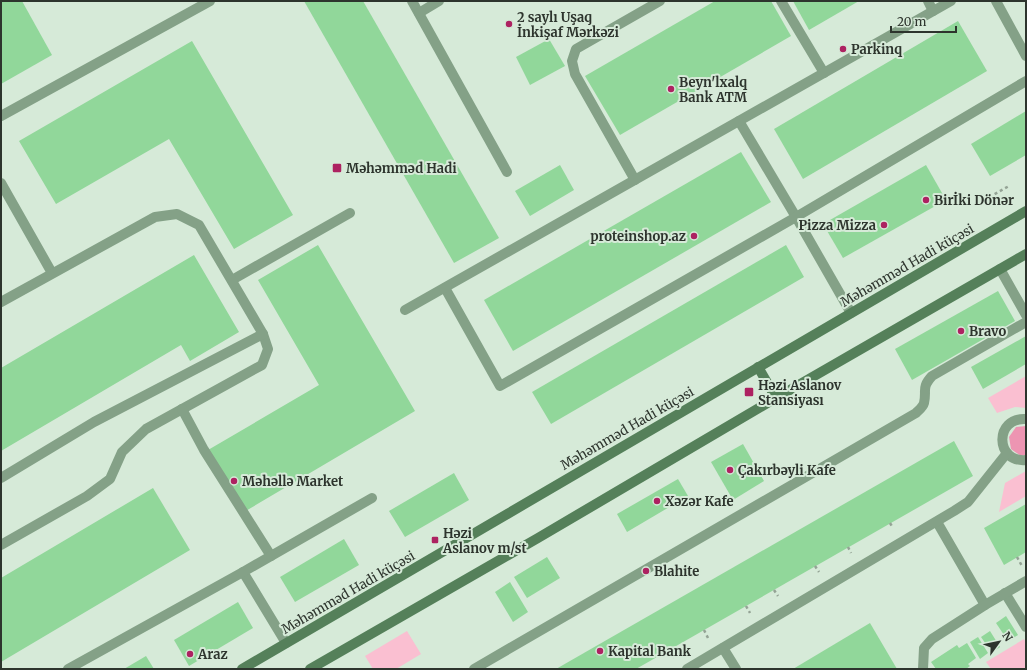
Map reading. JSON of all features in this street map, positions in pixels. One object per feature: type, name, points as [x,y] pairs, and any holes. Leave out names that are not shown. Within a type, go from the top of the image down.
[{"type":"street","name":"Məhəmməd Hadi küçəsi","points":[[242,669],[1026,211]]},
{"type":"street","points":[[310,669],[1026,254]]},
{"type":"street","points":[[758,367],[776,398]]},
{"type":"lane","points":[[1,116],[210,1]]},
{"type":"lane","points":[[412,1],[507,172]]},
{"type":"lane","points":[[418,13],[439,1]]},
{"type":"lane","points":[[635,180],[575,74],[572,61],[576,48],[660,1]]},
{"type":"lane","points":[[781,1],[824,73]]},
{"type":"lane","points":[[928,1],[933,11]]},
{"type":"lane","points":[[406,310],[951,1]]},
{"type":"lane","points":[[996,1],[1026,56]]},
{"type":"lane","points":[[445,288],[500,386],[796,217],[1026,81]]},
{"type":"lane","points":[[739,121],[851,313]]},
{"type":"lane","points":[[1,183],[52,273]]},
{"type":"lane","points":[[232,280],[350,213]]},
{"type":"lane","points":[[1,302],[155,217],[178,214],[199,225],[264,334],[268,349],[262,365],[146,429],[122,452],[110,479],[87,496],[1,545]]},
{"type":"lane","points":[[1000,269],[1026,315]]},
{"type":"lane","points":[[474,669],[916,413],[924,402],[924,389],[927,381],[932,376],[1026,322]]},
{"type":"lane","points":[[1,478],[94,422],[264,334]]},
{"type":"lane","points":[[182,409],[204,450],[271,556]]},
{"type":"lane","points":[[1026,419],[1016,420],[1011,423],[1007,426],[1002,437],[1002,442],[1006,453],[1020,461],[1026,460]]},
{"type":"lane","points":[[687,669],[937,522],[968,502],[1006,453]]},
{"type":"lane","points":[[68,669],[243,572],[372,498]]},
{"type":"lane","points":[[937,522],[985,605]]},
{"type":"lane","points":[[243,572],[286,643]]},
{"type":"lane","points":[[923,669],[924,648],[932,639],[1026,581]]},
{"type":"lane","points":[[1005,593],[1026,627]]},
{"type":"lane","points":[[723,648],[736,669]]},
{"type":"path","points":[[979,203],[1009,186]]},
{"type":"shaded area","points":[[1026,376],[1026,408],[1015,407],[997,413],[988,398]]},
{"type":"shaded area","points":[[1026,426],[1026,455],[1021,456],[1011,449],[1009,437],[1016,427]]},
{"type":"shaded area","points":[[1026,471],[1026,496],[999,512],[1005,483]]},
{"type":"shaded area","points":[[407,631],[421,654],[396,669],[373,669],[365,656]]},
{"type":"shaded area","points":[[1024,639],[1026,643],[1026,669],[991,669],[986,662]]},
{"type":"building","points":[[1,1],[22,1],[52,55],[1,84]]},
{"type":"building","points":[[304,1],[363,1],[499,238],[454,263]]},
{"type":"building","points":[[715,1],[771,1],[791,36],[620,135],[585,76]]},
{"type":"building","points":[[793,1],[859,1],[809,30]]},
{"type":"building","points":[[958,21],[987,71],[803,179],[774,129]]},
{"type":"building","points":[[549,39],[565,66],[530,85],[516,57]]},
{"type":"building","points":[[192,41],[293,215],[234,249],[169,139],[56,204],[19,141]]},
{"type":"building","points":[[1026,111],[1026,155],[990,176],[971,144]]},
{"type":"building","points":[[741,152],[771,202],[513,351],[484,300]]},
{"type":"building","points":[[560,165],[574,190],[530,216],[515,191]]},
{"type":"building","points":[[926,165],[946,200],[843,258],[823,224]]},
{"type":"building","points":[[318,245],[415,411],[244,512],[208,450],[319,385],[258,280]]},
{"type":"building","points":[[786,245],[804,277],[551,424],[532,392]]},
{"type":"building","points":[[194,255],[239,332],[190,361],[181,345],[1,451],[1,368]]},
{"type":"building","points":[[998,291],[1015,321],[912,380],[895,349]]},
{"type":"building","points":[[1026,336],[1026,364],[983,389],[971,367]]},
{"type":"building","points":[[954,441],[973,476],[636,669],[556,669]]},
{"type":"building","points":[[743,444],[764,481],[733,500],[711,462]]},
{"type":"building","points":[[454,473],[469,500],[405,537],[389,511]]},
{"type":"building","points":[[678,479],[688,496],[627,532],[617,514]]},
{"type":"building","points":[[153,488],[190,550],[1,662],[1,578]]},
{"type":"building","points":[[1026,504],[1026,552],[1004,565],[984,528]]},
{"type":"building","points":[[344,539],[359,565],[295,602],[280,577]]},
{"type":"building","points":[[547,557],[560,578],[527,598],[514,577]]},
{"type":"building","points":[[510,582],[528,612],[513,622],[495,592]]},
{"type":"building","points":[[238,602],[253,628],[189,666],[174,640]]},
{"type":"building","points":[[1006,616],[1018,635],[1008,641],[996,623]]},
{"type":"building","points":[[870,623],[897,669],[793,669]]},
{"type":"building","points":[[990,631],[1000,647],[992,653],[981,637]]},
{"type":"building","points":[[978,637],[988,653],[980,659],[970,642]]},
{"type":"building","points":[[967,643],[976,658],[968,664],[970,666],[966,669],[936,669],[931,662],[957,645],[959,648]]},
{"type":"building","points":[[146,656],[154,669],[124,669]]},
{"type":"place","name":"2 saylı Uşaq İnkişaf Mərkəzi","points":[[509,24]]},
{"type":"place","name":"Parkinq","points":[[843,49]]},
{"type":"place","name":"Beyn'lxalq Bank ATM","points":[[671,89]]},
{"type":"place","name":"Məhəmməd Hadi","points":[[337,168]]},
{"type":"place","name":"Birİki Dönər","points":[[926,200]]},
{"type":"place","name":"Pizza Mizza","points":[[884,225]]},
{"type":"place","name":"proteinshop.az","points":[[694,236]]},
{"type":"place","name":"Bravo","points":[[961,331]]},
{"type":"place","name":"Həzi Aslanov Stansiyası","points":[[749,392]]},
{"type":"place","name":"Çakırbəyli Kafe","points":[[730,470]]},
{"type":"place","name":"Mәhәllә Market","points":[[234,481]]},
{"type":"place","name":"Xəzər Kafe","points":[[657,501]]},
{"type":"place","name":"Həzi Aslanov m/st","points":[[435,540]]},
{"type":"place","name":"Blahite","points":[[646,571]]},
{"type":"place","name":"Kapital Bank","points":[[600,651]]},
{"type":"place","name":"Araz","points":[[190,654]]}]
